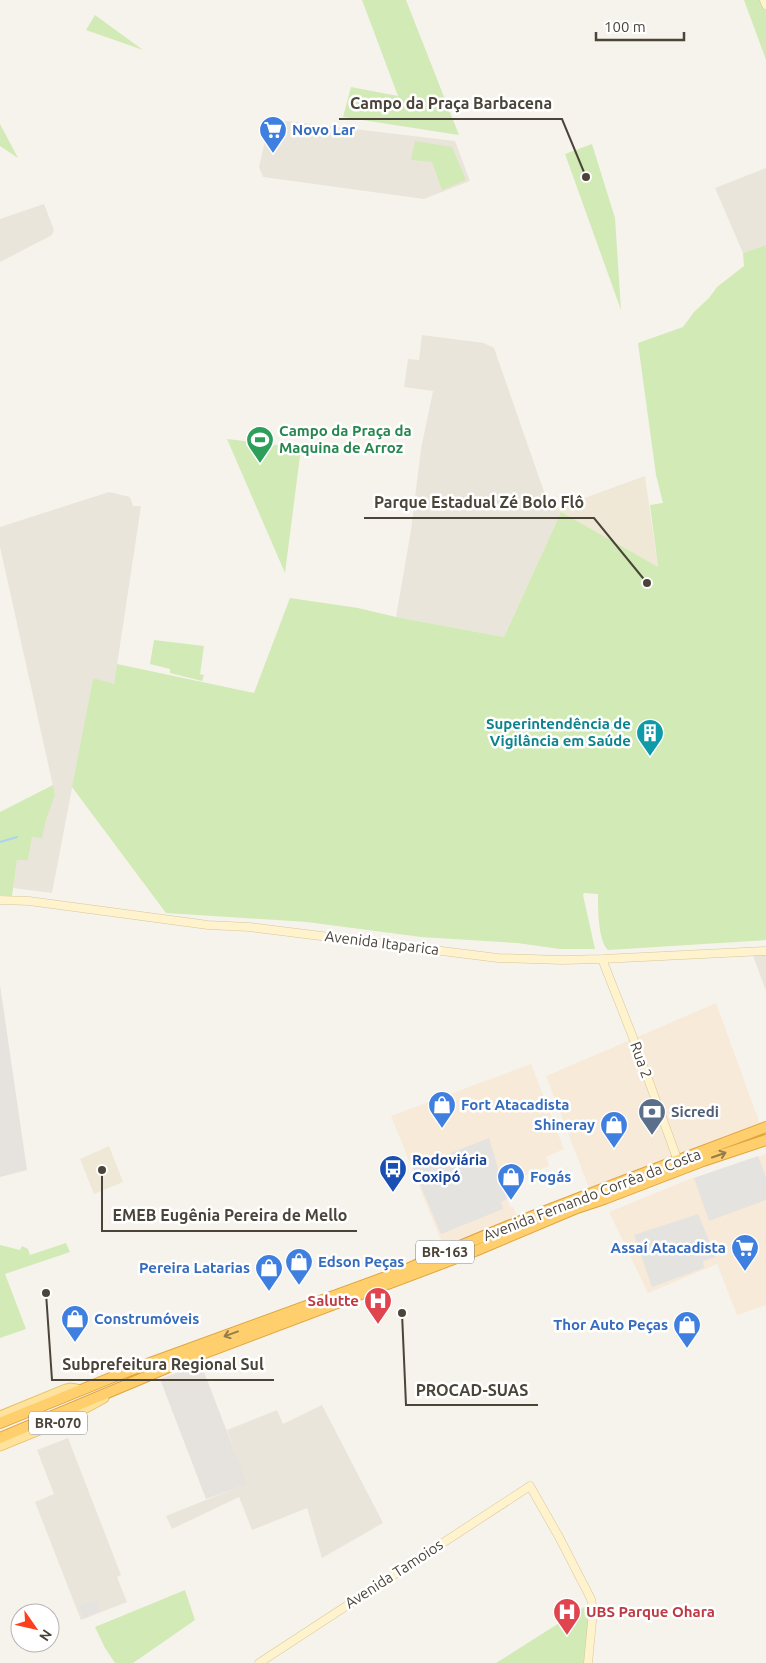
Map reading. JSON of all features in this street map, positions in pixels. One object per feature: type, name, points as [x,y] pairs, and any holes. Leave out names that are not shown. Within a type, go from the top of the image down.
[{"type":"highway","name":"Avenida Fernando Corrêa da Costa","points":[[0,1423],[159,1360],[405,1270],[590,1193],[766,1127]]},
{"type":"highway","name":"Avenida Fernando Corrêa da Costa","points":[[0,1438],[206,1352],[475,1252],[577,1208],[766,1140]]},
{"type":"main road","name":"Avenida Fernando Corrêa da Costa","points":[[2,1414],[66,1389],[82,1390]]},
{"type":"main road","name":"Avenida Fernando Corrêa da Costa","points":[[0,1446],[64,1420],[112,1392]]},
{"type":"street","points":[[764,0],[766,5]]},
{"type":"street","name":"Avenida Itaparica","points":[[0,900],[29,901],[208,925],[249,927],[498,958],[602,960],[766,951]]},
{"type":"street","name":"Rua 2","points":[[602,960],[632,1035],[678,1161]]},
{"type":"street","name":"Avenida Tamoios","points":[[259,1663],[530,1486],[559,1537],[590,1599],[593,1610],[588,1663]]},
{"type":"shaded area","points":[[270,119],[455,141],[470,181],[424,199],[263,177],[259,167]]},
{"type":"shaded area","points":[[766,168],[766,245],[743,253],[715,188]]},
{"type":"shaded area","points":[[44,204],[54,230],[52,235],[0,262],[0,219]]},
{"type":"shaded area","points":[[422,335],[484,343],[494,348],[549,506],[561,512],[504,637],[396,617],[411,530],[421,449],[433,391],[404,387],[408,359],[419,360]]},
{"type":"shaded area","points":[[645,476],[658,568],[554,509]]},
{"type":"shaded area","points":[[109,492],[130,497],[133,506],[141,506],[114,685],[93,678],[52,893],[13,888],[17,859],[28,860],[35,818],[55,795],[0,547],[0,527]]},
{"type":"shaded area","points":[[766,952],[766,991],[752,953]]},
{"type":"shaded area","points":[[0,985],[27,1170],[0,1177]]},
{"type":"shaded area","points":[[716,1003],[760,1124],[679,1159],[635,1038]]},
{"type":"shaded area","points":[[630,1040],[674,1160],[591,1193],[546,1076]]},
{"type":"shaded area","points":[[531,1064],[564,1149],[546,1157],[549,1166],[502,1184],[510,1207],[513,1207],[518,1218],[444,1248],[391,1116]]},
{"type":"shaded area","points":[[489,1138],[507,1199],[501,1202],[503,1209],[441,1234],[413,1168]]},
{"type":"shaded area","points":[[109,1146],[123,1182],[94,1194],[80,1159]]},
{"type":"shaded area","points":[[766,1154],[766,1305],[737,1315],[717,1264],[648,1293],[609,1212],[690,1179]]},
{"type":"shaded area","points":[[758,1156],[766,1177],[766,1200],[709,1221],[694,1178]]},
{"type":"shaded area","points":[[698,1214],[716,1257],[703,1261],[704,1268],[652,1287],[634,1235]]},
{"type":"shaded area","points":[[201,1364],[247,1484],[206,1499],[160,1379]]},
{"type":"shaded area","points":[[322,1405],[383,1523],[322,1558],[307,1508],[252,1530],[239,1497],[172,1529],[166,1516],[246,1484],[227,1430],[277,1410],[283,1424]]},
{"type":"shaded area","points":[[68,1438],[121,1575],[117,1577],[127,1602],[81,1620],[35,1502],[54,1494],[37,1450]]},
{"type":"shaded area","points":[[96,1600],[100,1611],[84,1618],[79,1606]]},
{"type":"green space","points":[[362,0],[406,0],[459,135],[343,117],[351,87],[398,96]]},
{"type":"green space","points":[[744,0],[761,0],[766,11],[766,60]]},
{"type":"green space","points":[[95,15],[143,50],[86,30]]},
{"type":"green space","points":[[0,124],[18,158],[0,146]]},
{"type":"green space","points":[[415,141],[452,147],[466,180],[442,190],[432,162],[411,160]]},
{"type":"green space","points":[[592,144],[615,218],[621,310],[565,154]]},
{"type":"green space","points":[[766,245],[766,940],[608,950],[600,932],[598,894],[584,893],[595,949],[560,949],[517,943],[421,937],[307,922],[166,913],[72,787],[93,678],[114,684],[117,664],[254,693],[290,598],[358,608],[504,637],[561,512],[658,567],[650,505],[663,503],[656,475],[638,343],[683,327],[717,287],[744,266],[743,253]]},
{"type":"green space","points":[[227,439],[301,448],[285,573]]},
{"type":"green space","points":[[154,640],[204,646],[200,674],[204,675],[202,681],[170,673],[170,669],[150,664]]},
{"type":"green space","points":[[53,785],[55,795],[42,838],[32,837],[28,860],[17,860],[12,896],[0,895],[0,812]]},
{"type":"green space","points":[[66,1243],[70,1252],[5,1274],[26,1329],[0,1338],[0,1245],[20,1250],[22,1246],[28,1249],[30,1255]]},
{"type":"green space","points":[[185,1590],[195,1620],[133,1663],[115,1663],[95,1627]]},
{"type":"green space","points":[[586,1606],[590,1606],[586,1663],[496,1663]]},
{"type":"waterway","points":[[0,842],[17,837]]},
{"type":"place","name":"Novo Lar","points":[[273,154]]},
{"type":"place","name":"Campo da Praça Barbacena","points":[[586,177]]},
{"type":"place","name":"Campo da Praça da Maquina de Arroz","points":[[260,464]]},
{"type":"place","name":"Parque Estadual Zé Bolo Flô","points":[[647,583]]},
{"type":"place","name":"Superintendência de Vigilância em Saúde","points":[[650,757]]},
{"type":"place","name":"Fort Atacadista","points":[[442,1129]]},
{"type":"place","name":"Sicredi","points":[[652,1136]]},
{"type":"place","name":"Shineray","points":[[614,1149]]},
{"type":"place","name":"EMEB Eugênia Pereira de Mello","points":[[102,1170]]},
{"type":"place","name":"Rodoviária Coxipó","points":[[393,1193]]},
{"type":"place","name":"Fogás","points":[[511,1201]]},
{"type":"place","name":"Assaí Atacadista","points":[[745,1272]]},
{"type":"place","name":"Edson Peças","points":[[299,1286]]},
{"type":"place","name":"Pereira Latarias","points":[[269,1292]]},
{"type":"place","name":"Subprefeitura Regional Sul","points":[[46,1293]]},
{"type":"place","name":"PROCAD-SUAS","points":[[402,1313]]},
{"type":"place","name":"Salutte","points":[[378,1325]]},
{"type":"place","name":"Construmóveis","points":[[75,1343]]},
{"type":"place","name":"Thor Auto Peças","points":[[687,1349]]},
{"type":"place","name":"UBS Parque Ohara","points":[[567,1636]]}]
